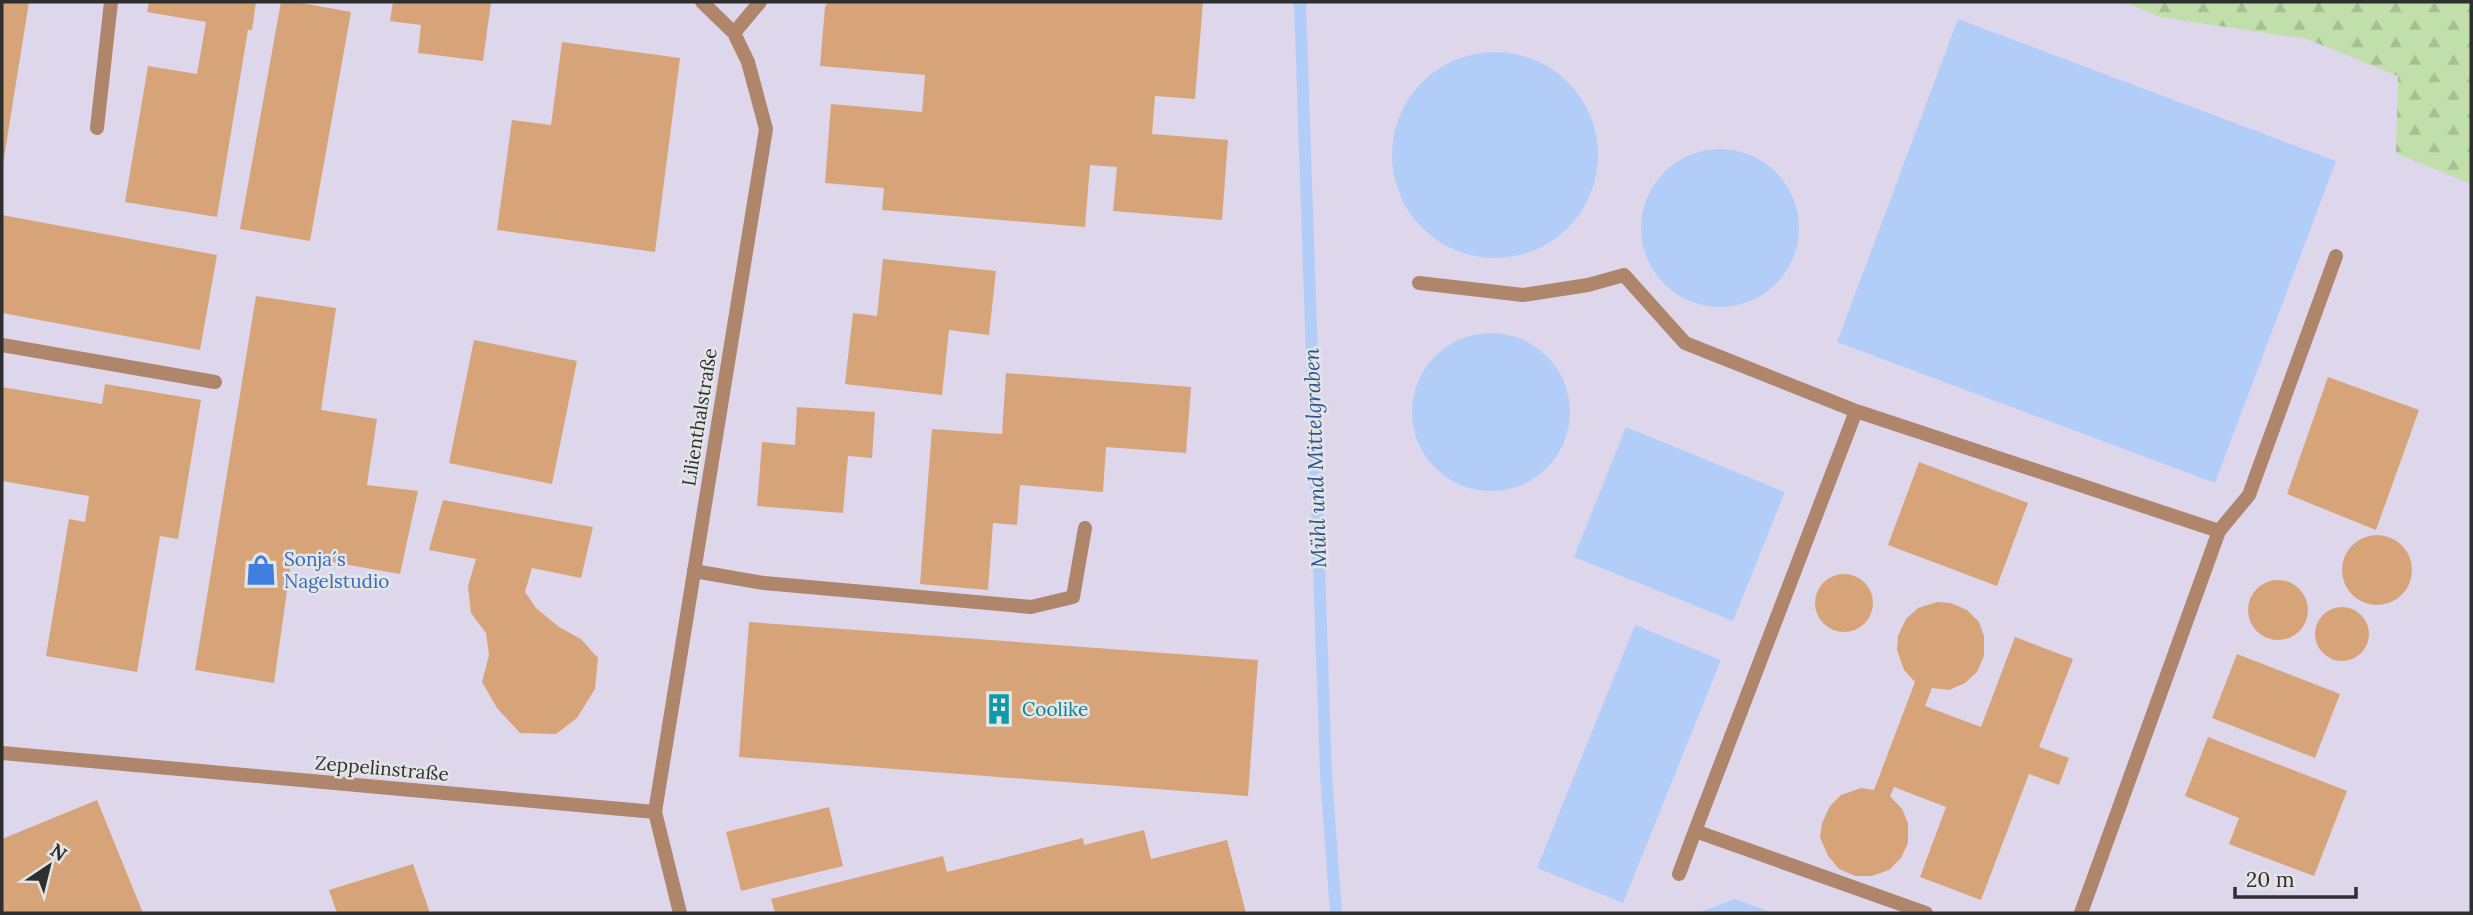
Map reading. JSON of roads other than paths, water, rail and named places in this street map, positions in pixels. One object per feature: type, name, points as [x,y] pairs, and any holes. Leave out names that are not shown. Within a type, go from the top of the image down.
[{"type":"street","points":[[97,128],[111,2]]},
{"type":"street","name":"Lilienthalstraße","points":[[655,812],[766,129],[748,62],[734,33],[702,2]]},
{"type":"street","points":[[734,33],[760,2]]},
{"type":"street","points":[[2081,913],[2220,531],[2249,495],[2336,256]]},
{"type":"street","points":[[1419,283],[1523,295],[1588,285],[1624,275],[1685,343],[1856,411],[2220,531]]},
{"type":"street","points":[[2,345],[215,382]]},
{"type":"street","points":[[1679,874],[1856,411]]},
{"type":"street","points":[[694,571],[764,583],[1031,607],[1073,597],[1084,528]]},
{"type":"street","name":"Zeppelinstraße","points":[[2,754],[655,812]]},
{"type":"street","points":[[655,812],[680,913]]},
{"type":"street","points":[[1695,831],[1926,913]]},
{"type":"water","points":[[1958,19],[2336,161],[2215,483],[1837,342]]},
{"type":"water","points":[[1495,52],[1534,60],[1568,82],[1590,116],[1598,155],[1590,194],[1568,228],[1534,250],[1495,258],[1456,250],[1422,228],[1400,194],[1392,155],[1400,116],[1422,82],[1456,60]]},
{"type":"water","points":[[1720,149],[1750,155],[1776,172],[1793,198],[1799,228],[1793,258],[1776,284],[1750,301],[1720,307],[1690,301],[1664,284],[1647,258],[1641,228],[1647,198],[1664,172],[1690,155]]},
{"type":"water","points":[[1491,333],[1521,339],[1547,356],[1564,382],[1570,412],[1564,442],[1547,468],[1521,485],[1491,491],[1461,485],[1435,468],[1418,442],[1412,412],[1418,382],[1435,356],[1461,339]]},
{"type":"water","points":[[1626,427],[1785,492],[1733,621],[1574,557]]},
{"type":"water","points":[[1635,625],[1721,660],[1623,903],[1537,868]]},
{"type":"water","points":[[1735,899],[1773,913],[1702,913]]},
{"type":"waterway","name":"Mühl und Mittelgraben","points":[[1300,2],[1326,774],[1336,913]]},
{"type":"place","name":"Sonja´s Nagelstudio","points":[[261,570]]},
{"type":"place","name":"Coolike","points":[[999,709]]}]
